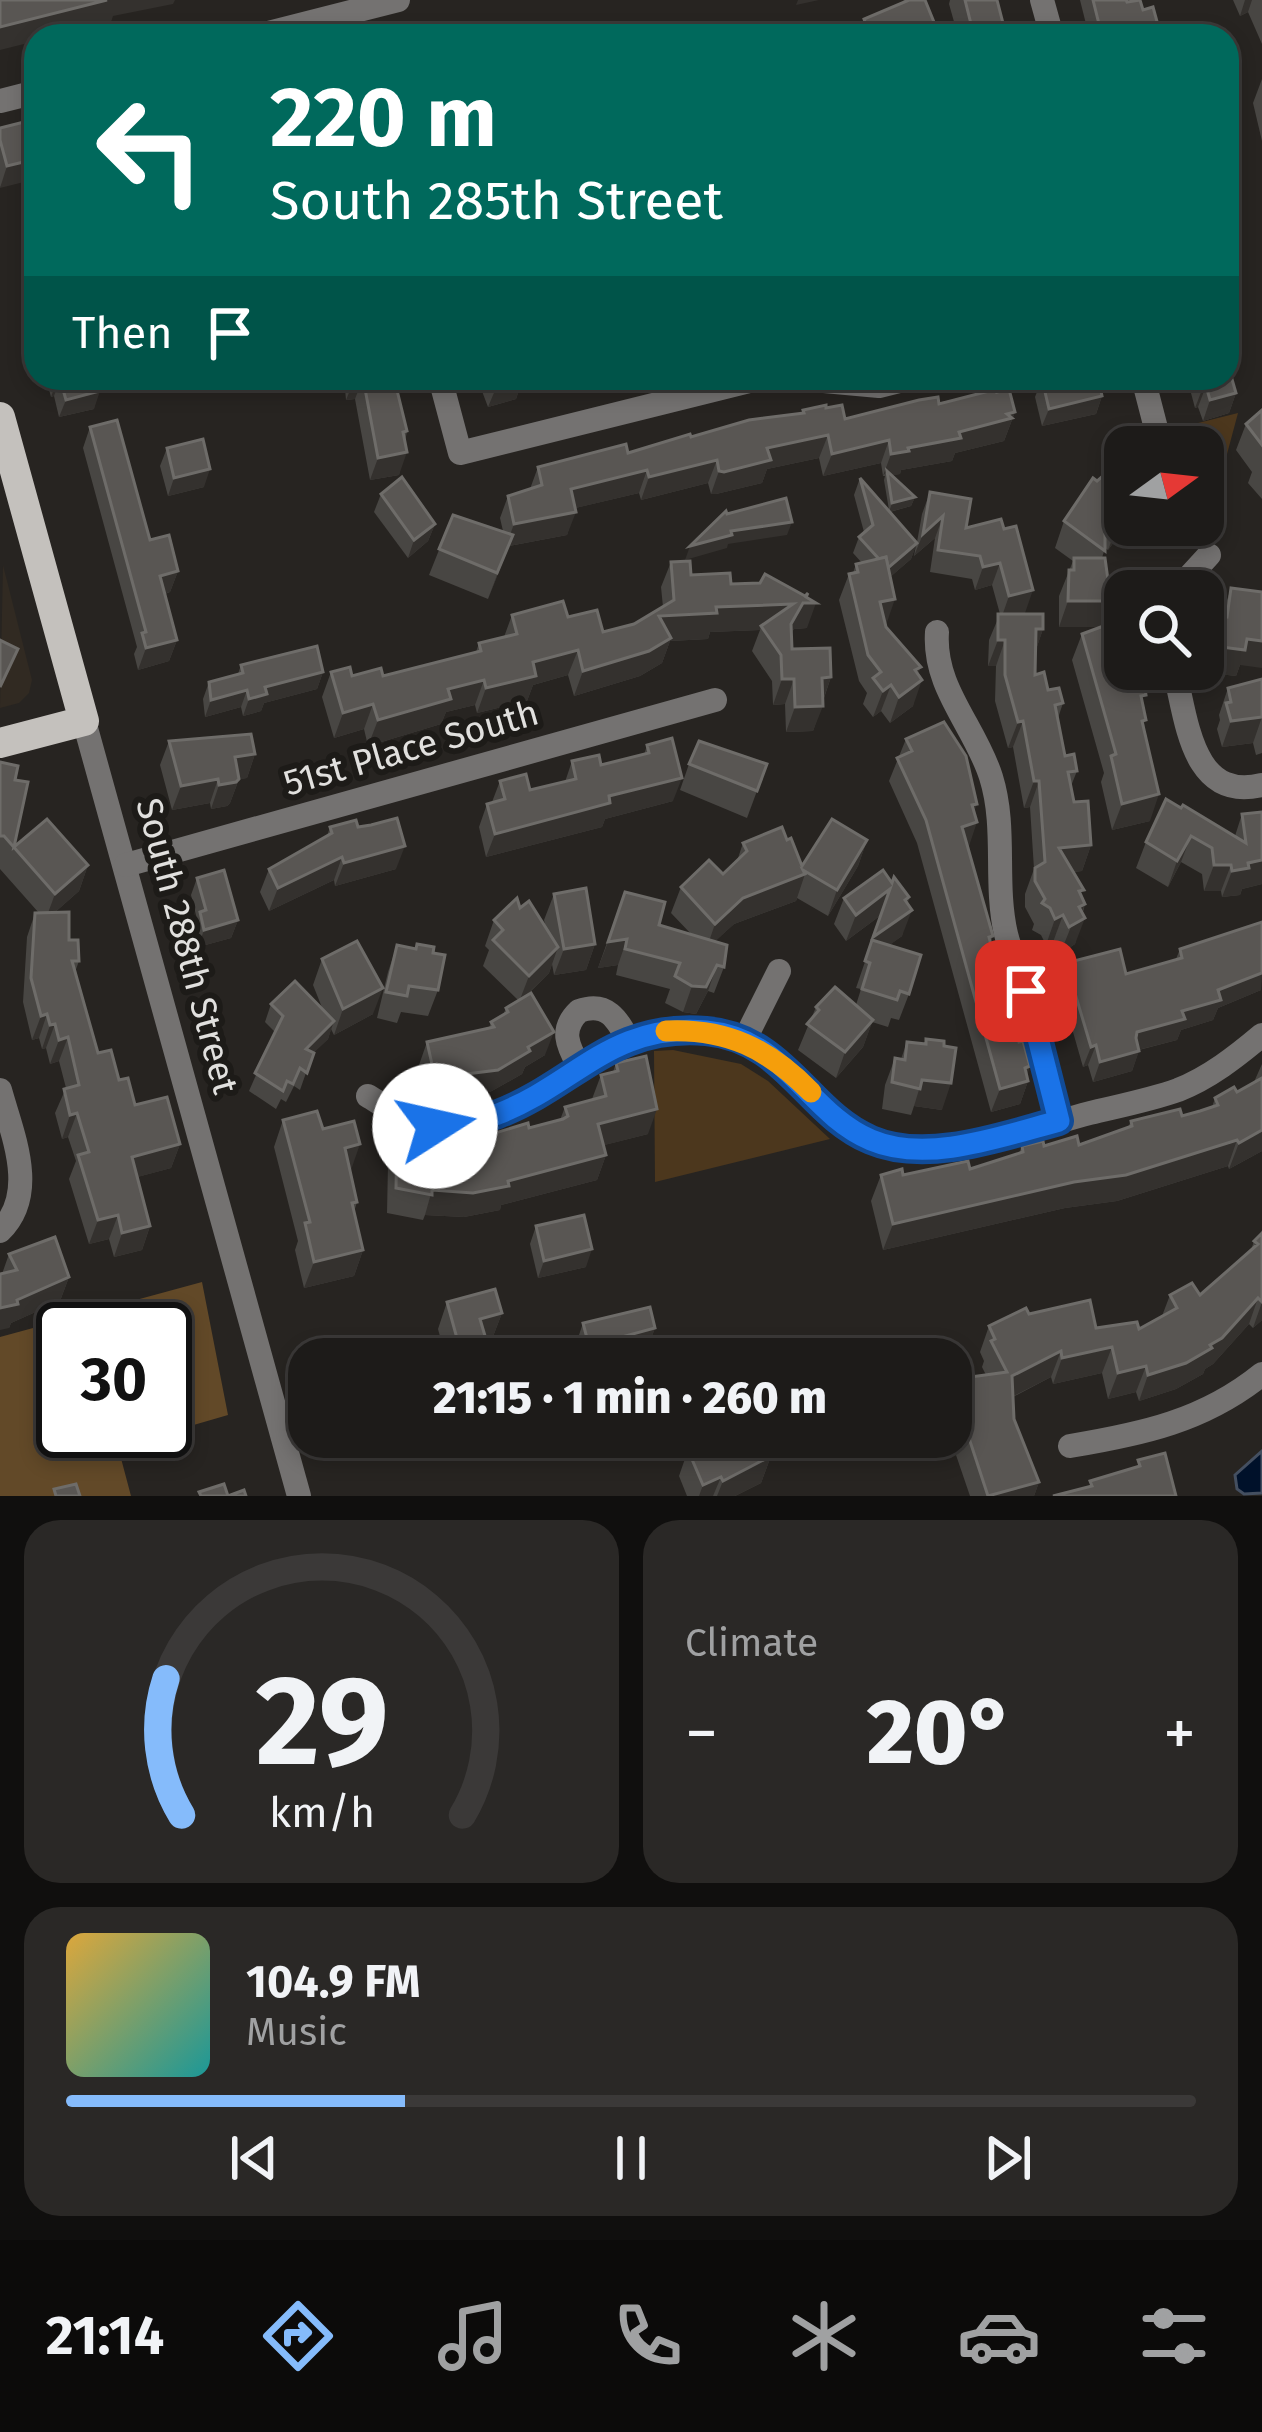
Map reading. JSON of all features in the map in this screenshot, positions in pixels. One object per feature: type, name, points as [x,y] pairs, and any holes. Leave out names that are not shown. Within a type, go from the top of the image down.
[{"type":"main road","name":"South 288th Street","points":[[0,417],[84,721]]},
{"type":"main road","points":[[0,743],[84,721]]},
{"type":"street","points":[[303,24],[398,0]]},
{"type":"street","points":[[443,390],[460,453],[714,390]]},
{"type":"street","points":[[1146,390],[1155,426]]},
{"type":"street","points":[[1195,570],[1209,555]]},
{"type":"street","points":[[937,632],[935,655],[940,672],[992,778],[1006,934],[1026,991],[1059,1121]]},
{"type":"street","points":[[1180,690],[1206,773],[1231,785],[1262,785]]},
{"type":"street","name":"51st Place South","points":[[126,865],[715,700]]},
{"type":"street","name":"South 288th Street","points":[[84,721],[299,1496]]},
{"type":"street","points":[[744,1040],[779,971]]},
{"type":"street","points":[[579,1066],[566,1040],[566,1029],[579,1011],[601,1008],[611,1013],[629,1041]]},
{"type":"street","points":[[368,1096],[406,1118],[435,1126],[461,1123],[496,1115],[528,1100],[579,1066],[629,1041],[670,1030],[711,1031],[744,1040],[790,1070],[848,1128],[874,1142],[911,1148],[953,1145],[1179,1090],[1262,1035]]},
{"type":"street","points":[[0,1090],[20,1172],[20,1196],[6,1224]]},
{"type":"street","points":[[1070,1446],[1172,1425],[1234,1397],[1262,1374]]},
{"type":"shaded area","points":[[1238,413],[1224,465],[1224,426],[1186,426]]},
{"type":"shaded area","points":[[3,565],[32,680],[29,693],[19,703],[0,708]]},
{"type":"shaded area","points":[[673,1050],[741,1064],[768,1081],[830,1139],[655,1182],[654,1051]]},
{"type":"shaded area","points":[[202,1282],[228,1415],[192,1425],[192,1302],[129,1302]]},
{"type":"shaded area","points":[[36,1327],[36,1458],[121,1458],[131,1496],[0,1496],[0,1337]]},
{"type":"water","points":[[1262,1451],[1262,1493],[1244,1494],[1237,1489],[1235,1475]]},
{"type":"building","points":[[0,0],[107,0],[0,27]]},
{"type":"building","points":[[909,0],[925,0],[935,24],[866,24],[864,19]]},
{"type":"building","points":[[965,0],[997,0],[1003,24],[971,24]]},
{"type":"building","points":[[1093,0],[1140,0],[1143,10],[1153,7],[1158,24],[1099,24]]},
{"type":"building","points":[[24,122],[24,162],[7,166],[0,128]]},
{"type":"building","points":[[63,390],[100,390],[100,391],[66,400]]},
{"type":"building","points":[[365,390],[397,390],[407,452],[378,458]]},
{"type":"building","points":[[1009,390],[1015,412],[1007,414],[1012,418],[959,432],[961,438],[891,454],[889,440],[832,454],[828,435],[767,448],[771,460],[724,472],[719,471],[717,460],[649,477],[647,470],[571,489],[576,512],[514,524],[508,496],[542,485],[538,467],[626,444],[628,453],[690,434],[826,405],[842,405],[845,419],[919,400],[938,397],[939,404]]},
{"type":"building","points":[[1045,390],[1101,390],[1102,396],[1049,409]]},
{"type":"building","points":[[1207,390],[1235,390],[1236,393],[1210,400]]},
{"type":"building","points":[[1262,410],[1262,445],[1246,424]]},
{"type":"building","points":[[117,420],[150,540],[169,535],[178,571],[160,576],[177,640],[146,648],[142,633],[146,632],[90,427]]},
{"type":"building","points":[[203,439],[210,469],[174,478],[167,448]]},
{"type":"building","points":[[887,471],[915,497],[892,503]]},
{"type":"building","points":[[1104,475],[1105,551],[1064,521],[1093,478],[1097,481]]},
{"type":"building","points":[[402,477],[435,524],[414,540],[381,494]]},
{"type":"building","points":[[860,478],[917,543],[888,568],[886,557],[879,559],[859,537],[873,525]]},
{"type":"building","points":[[930,492],[971,499],[966,528],[1001,519],[1004,529],[1016,526],[1033,590],[1009,596],[1000,563],[983,567],[980,556],[938,550],[943,516],[923,534]]},
{"type":"building","points":[[786,498],[792,522],[731,531],[732,535],[690,546],[726,511]]},
{"type":"building","points":[[453,515],[513,535],[497,573],[439,549]]},
{"type":"building","points":[[886,557],[895,599],[880,602],[886,627],[921,667],[915,670],[922,680],[899,697],[891,685],[883,691],[873,678],[881,672],[868,655],[849,574],[858,572],[856,564]]},
{"type":"building","points":[[1074,558],[1105,558],[1104,601],[1068,601],[1069,570],[1074,570]]},
{"type":"building","points":[[690,561],[691,575],[730,573],[731,584],[760,583],[765,574],[805,596],[808,593],[806,597],[816,603],[803,603],[791,624],[792,649],[830,648],[831,677],[822,678],[823,706],[795,707],[794,679],[782,679],[781,655],[761,626],[793,604],[716,607],[717,613],[659,616],[671,638],[649,651],[583,671],[578,650],[533,662],[536,676],[486,688],[484,680],[448,689],[451,699],[378,720],[373,704],[343,713],[331,672],[350,667],[352,676],[381,668],[383,676],[481,651],[479,643],[517,634],[512,615],[563,601],[568,617],[597,610],[603,632],[634,624],[674,600],[671,562]]},
{"type":"building","points":[[1231,588],[1262,592],[1262,641],[1247,639],[1245,650],[1224,647]]},
{"type":"building","points":[[998,614],[1043,614],[1043,629],[1036,629],[1035,675],[1044,672],[1048,690],[1059,688],[1063,703],[1055,705],[1065,756],[1074,754],[1077,771],[1068,772],[1074,802],[1088,801],[1091,845],[1059,848],[1084,890],[1079,891],[1085,904],[1079,907],[1085,918],[1069,927],[1063,915],[1055,919],[1042,903],[1045,899],[1035,881],[1035,868],[1045,862],[1039,781],[1034,781],[1023,721],[1018,722],[1005,675],[1005,640],[998,640]]},
{"type":"building","points":[[1104,626],[1104,690],[1145,690],[1141,696],[1146,720],[1142,721],[1159,794],[1122,804],[1111,756],[1116,754],[1082,634]]},
{"type":"building","points":[[0,640],[18,649],[0,687]]},
{"type":"building","points":[[317,646],[323,672],[265,687],[267,694],[249,699],[247,690],[211,700],[209,682],[243,673],[241,665]]},
{"type":"building","points":[[1262,679],[1262,717],[1231,721],[1228,688]]},
{"type":"building","points":[[944,722],[966,756],[977,804],[972,805],[977,822],[962,827],[993,936],[989,937],[998,972],[982,981],[999,976],[1004,983],[1030,1066],[1025,1068],[1028,1081],[1000,1089],[926,820],[897,758],[912,751],[906,739]]},
{"type":"building","points":[[251,734],[255,754],[235,757],[236,782],[219,785],[218,779],[181,786],[169,741]]},
{"type":"building","points":[[672,738],[682,778],[609,796],[610,803],[495,834],[487,804],[505,799],[500,781],[526,774],[530,790],[576,779],[572,761],[599,755],[601,765],[649,753],[647,745]]},
{"type":"building","points":[[699,741],[767,764],[757,791],[689,764]]},
{"type":"building","points":[[0,762],[18,766],[15,780],[28,782],[14,847],[47,819],[88,865],[55,894],[0,836]]},
{"type":"building","points":[[1166,799],[1246,843],[1242,814],[1262,812],[1262,860],[1232,871],[1231,865],[1214,865],[1212,848],[1191,836],[1177,861],[1146,842]]},
{"type":"building","points":[[397,818],[405,846],[344,863],[342,857],[278,888],[269,869],[332,833],[330,827],[356,820],[358,827]]},
{"type":"building","points":[[832,819],[867,840],[837,890],[803,870],[805,874],[743,898],[715,924],[681,887],[709,860],[723,874],[747,851],[743,843],[782,827],[802,866]]},
{"type":"building","points":[[224,870],[238,920],[204,930],[200,912],[206,910],[197,878]]},
{"type":"building","points":[[883,870],[909,897],[905,900],[912,910],[873,937],[890,889],[856,915],[844,898]]},
{"type":"building","points":[[586,888],[595,944],[564,949],[554,894]]},
{"type":"building","points":[[625,892],[665,902],[659,925],[727,945],[724,967],[717,965],[706,987],[692,986],[675,976],[680,963],[625,949],[627,939],[608,942]]},
{"type":"building","points":[[517,898],[520,908],[529,901],[558,947],[529,976],[493,940],[503,930],[494,920]]},
{"type":"building","points":[[69,912],[69,940],[78,940],[79,961],[72,961],[98,1053],[111,1050],[119,1080],[128,1078],[135,1105],[167,1097],[180,1144],[132,1157],[150,1226],[122,1233],[118,1215],[98,1220],[78,1155],[89,1152],[77,1113],[70,1115],[64,1089],[79,1085],[68,1037],[59,1040],[55,1024],[50,1025],[47,1014],[41,1016],[31,978],[35,913]]},
{"type":"building","points":[[1262,922],[1262,973],[1218,990],[1221,1000],[1182,1011],[1185,1019],[1137,1032],[1139,1051],[1100,1062],[1096,1045],[1091,1047],[1066,963],[1120,949],[1126,974],[1182,958],[1180,949]]},
{"type":"building","points":[[872,940],[921,955],[909,994],[900,991],[897,1000],[862,989]]},
{"type":"building","points":[[357,941],[383,988],[343,1009],[322,959]]},
{"type":"building","points":[[417,944],[445,955],[438,990],[409,986],[407,996],[386,992],[397,945],[416,949]]},
{"type":"building","points":[[295,981],[334,1021],[306,1049],[314,1053],[307,1073],[300,1068],[293,1084],[287,1081],[283,1091],[255,1073],[283,1016],[271,1004]]},
{"type":"building","points":[[835,987],[873,1020],[845,1052],[807,1024]]},
{"type":"building","points":[[531,993],[554,1032],[498,1070],[442,1077],[441,1072],[434,1073],[427,1042],[494,1027],[491,1022],[508,1012],[506,1008]]},
{"type":"building","points":[[926,1039],[956,1048],[951,1083],[922,1080],[920,1089],[892,1082],[895,1058],[905,1060],[907,1042],[926,1044]]},
{"type":"building","points":[[646,1056],[657,1109],[598,1124],[606,1155],[473,1193],[432,1190],[432,1195],[396,1188],[397,1139],[418,1140],[418,1149],[439,1150],[473,1144],[472,1140],[528,1123],[529,1128],[563,1119],[568,1116],[565,1107],[606,1096],[601,1075],[618,1071],[616,1063]]},
{"type":"building","points":[[1262,1078],[1262,1130],[1239,1143],[1126,1175],[1074,1182],[893,1224],[881,1175],[968,1161],[970,1169],[1043,1141],[1044,1146],[1077,1136],[1079,1145],[1132,1126],[1131,1121],[1180,1109],[1182,1116],[1218,1105],[1215,1098]]},
{"type":"building","points":[[317,1111],[323,1129],[354,1121],[360,1144],[345,1148],[363,1250],[314,1262],[305,1223],[310,1222],[283,1120]]},
{"type":"building","points":[[584,1215],[592,1249],[544,1261],[536,1226]]},
{"type":"building","points":[[1262,1233],[1262,1302],[1258,1298],[1212,1348],[1186,1363],[1148,1375],[1146,1366],[1118,1373],[1112,1347],[1062,1358],[1061,1351],[1012,1376],[1014,1419],[1039,1482],[988,1496],[972,1447],[972,1377],[1007,1372],[991,1341],[995,1339],[989,1326],[1026,1308],[1029,1314],[1090,1300],[1096,1328],[1137,1322],[1139,1329],[1177,1308],[1170,1295],[1192,1283],[1200,1295],[1258,1244],[1254,1241]]},
{"type":"building","points":[[55,1237],[69,1277],[17,1300],[18,1304],[0,1308],[0,1274],[17,1270],[9,1254]]},
{"type":"building","points":[[495,1289],[502,1313],[480,1319],[486,1338],[457,1338],[447,1302]]},
{"type":"building","points":[[650,1307],[655,1328],[618,1338],[587,1338],[583,1323]]},
{"type":"building","points":[[1165,1453],[1176,1496],[1053,1496],[1092,1486],[1090,1481]]},
{"type":"building","points":[[691,1458],[767,1458],[723,1481],[721,1477],[703,1485]]},
{"type":"building","points":[[76,1484],[80,1496],[56,1496],[54,1489]]},
{"type":"building","points":[[224,1484],[228,1496],[201,1496],[199,1492]]},
{"type":"slow traffic","points":[[666,1031],[711,1031],[744,1040],[790,1070],[811,1092]]},
{"type":"route","points":[[435,1126],[496,1115],[602,1053],[670,1030],[711,1031],[744,1040],[790,1070],[848,1128],[874,1142],[911,1148],[994,1138],[1059,1121],[1026,991]]}]
